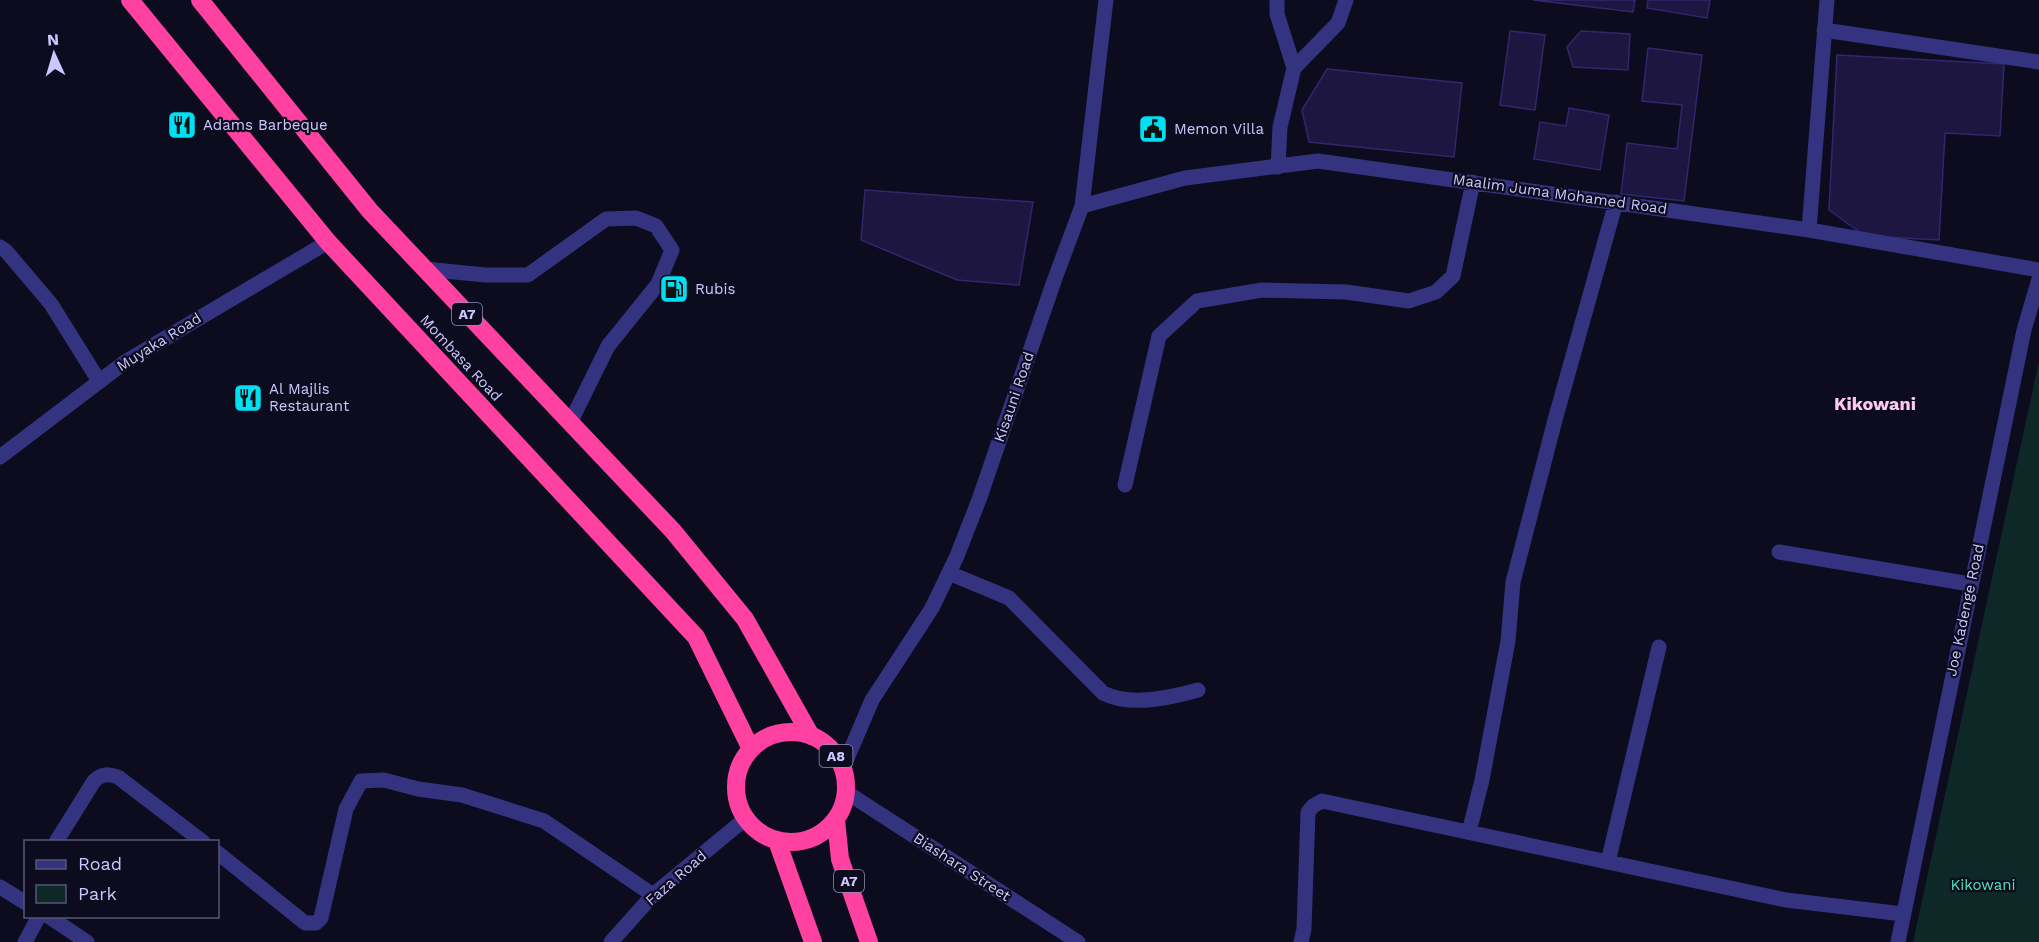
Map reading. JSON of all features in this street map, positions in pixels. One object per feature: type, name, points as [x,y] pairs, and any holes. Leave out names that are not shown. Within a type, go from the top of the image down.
[{"type":"highway","name":"Mombasa Road","points":[[130,0],[328,242],[696,637],[751,749]]},
{"type":"highway","name":"A7","points":[[200,0],[370,212],[673,531],[745,619],[811,736]]},
{"type":"highway","name":"A8","points":[[751,749],[764,739],[779,734],[795,733],[811,736],[830,749],[843,768],[846,792],[843,807],[836,820]]},
{"type":"highway","points":[[751,749],[741,765],[736,783],[738,802],[745,819],[765,836],[777,840],[799,842],[819,834],[836,820]]},
{"type":"highway","name":"A7","points":[[836,820],[840,859],[869,942]]},
{"type":"highway","points":[[777,840],[813,942]]},
{"type":"street","name":"Kisauni Road","points":[[843,768],[872,700],[932,608],[949,573],[980,497],[1082,206],[1106,0]]},
{"type":"street","points":[[1277,0],[1277,14],[1294,68]]},
{"type":"street","points":[[1278,167],[1280,126],[1294,68],[1338,23],[1346,0]]},
{"type":"street","points":[[1809,230],[1827,0]]},
{"type":"street","points":[[1824,30],[2039,62]]},
{"type":"street","name":"Maalim Juma Mohamed Road","points":[[1082,206],[1185,178],[1318,161],[1809,230],[2039,270]]},
{"type":"street","points":[[1125,485],[1159,336],[1197,301],[1262,290],[1346,292],[1409,301],[1436,292],[1453,276],[1473,182]]},
{"type":"street","points":[[1469,832],[1482,780],[1508,641],[1513,582],[1555,420],[1616,202]]},
{"type":"street","points":[[425,269],[528,275],[606,219],[636,218],[657,226],[672,250],[658,284],[608,346],[570,423]]},
{"type":"street","name":"Muyaka Road","points":[[0,457],[135,356],[328,242]]},
{"type":"street","points":[[0,247],[6,251],[51,304],[99,381]]},
{"type":"street","name":"Joe Kadenge Road","points":[[1898,942],[2024,330],[2039,279]]},
{"type":"street","points":[[1779,552],[1970,584]]},
{"type":"street","points":[[949,573],[1009,598],[1103,693],[1110,697],[1124,700],[1154,699],[1198,690]]},
{"type":"street","points":[[1608,862],[1659,647]]},
{"type":"street","points":[[57,840],[94,781],[108,774],[118,777],[200,840]]},
{"type":"street","points":[[219,854],[305,923],[316,923],[321,918],[346,809],[352,795],[361,781],[384,780],[418,789],[462,795],[544,821],[653,896]]},
{"type":"street","name":"Biashara Street","points":[[846,792],[1078,942]]},
{"type":"street","points":[[1301,942],[1304,929],[1308,813],[1313,806],[1322,801],[1786,900],[1903,914]]},
{"type":"street","name":"Faza Road","points":[[611,942],[653,896],[745,819]]},
{"type":"street","points":[[0,887],[23,897]]},
{"type":"street","points":[[25,942],[38,918]]},
{"type":"street","points":[[51,918],[87,942]]},
{"type":"green space","name":"Kikowani","points":[[2039,361],[2039,942],[1913,942]]},
{"type":"building","points":[[1533,0],[1635,0],[1633,12]]},
{"type":"building","points":[[1648,0],[1710,0],[1707,18],[1647,8]]},
{"type":"building","points":[[1510,31],[1545,35],[1535,110],[1500,105]]},
{"type":"building","points":[[1581,31],[1630,34],[1628,70],[1573,67],[1567,47]]},
{"type":"building","points":[[1648,48],[1702,55],[1684,201],[1621,194],[1627,143],[1677,149],[1682,105],[1642,101]]},
{"type":"building","points":[[1837,55],[2004,64],[2000,136],[1945,133],[1939,240],[1865,236],[1829,210]]},
{"type":"building","points":[[1327,69],[1462,83],[1454,157],[1309,142],[1302,110]]},
{"type":"building","points":[[1569,108],[1609,115],[1600,170],[1534,159],[1540,122],[1566,126]]},
{"type":"building","points":[[865,190],[1033,202],[1019,285],[957,280],[861,240]]},
{"type":"place","name":"Adams Barbeque","points":[[182,125]]},
{"type":"place","name":"Memon Villa","points":[[1153,129]]},
{"type":"place","name":"Rubis","points":[[674,289]]},
{"type":"place","name":"Al Majlis Restaurant","points":[[248,398]]},
{"type":"district","name":"Kikowani","points":[[1875,404]]}]
